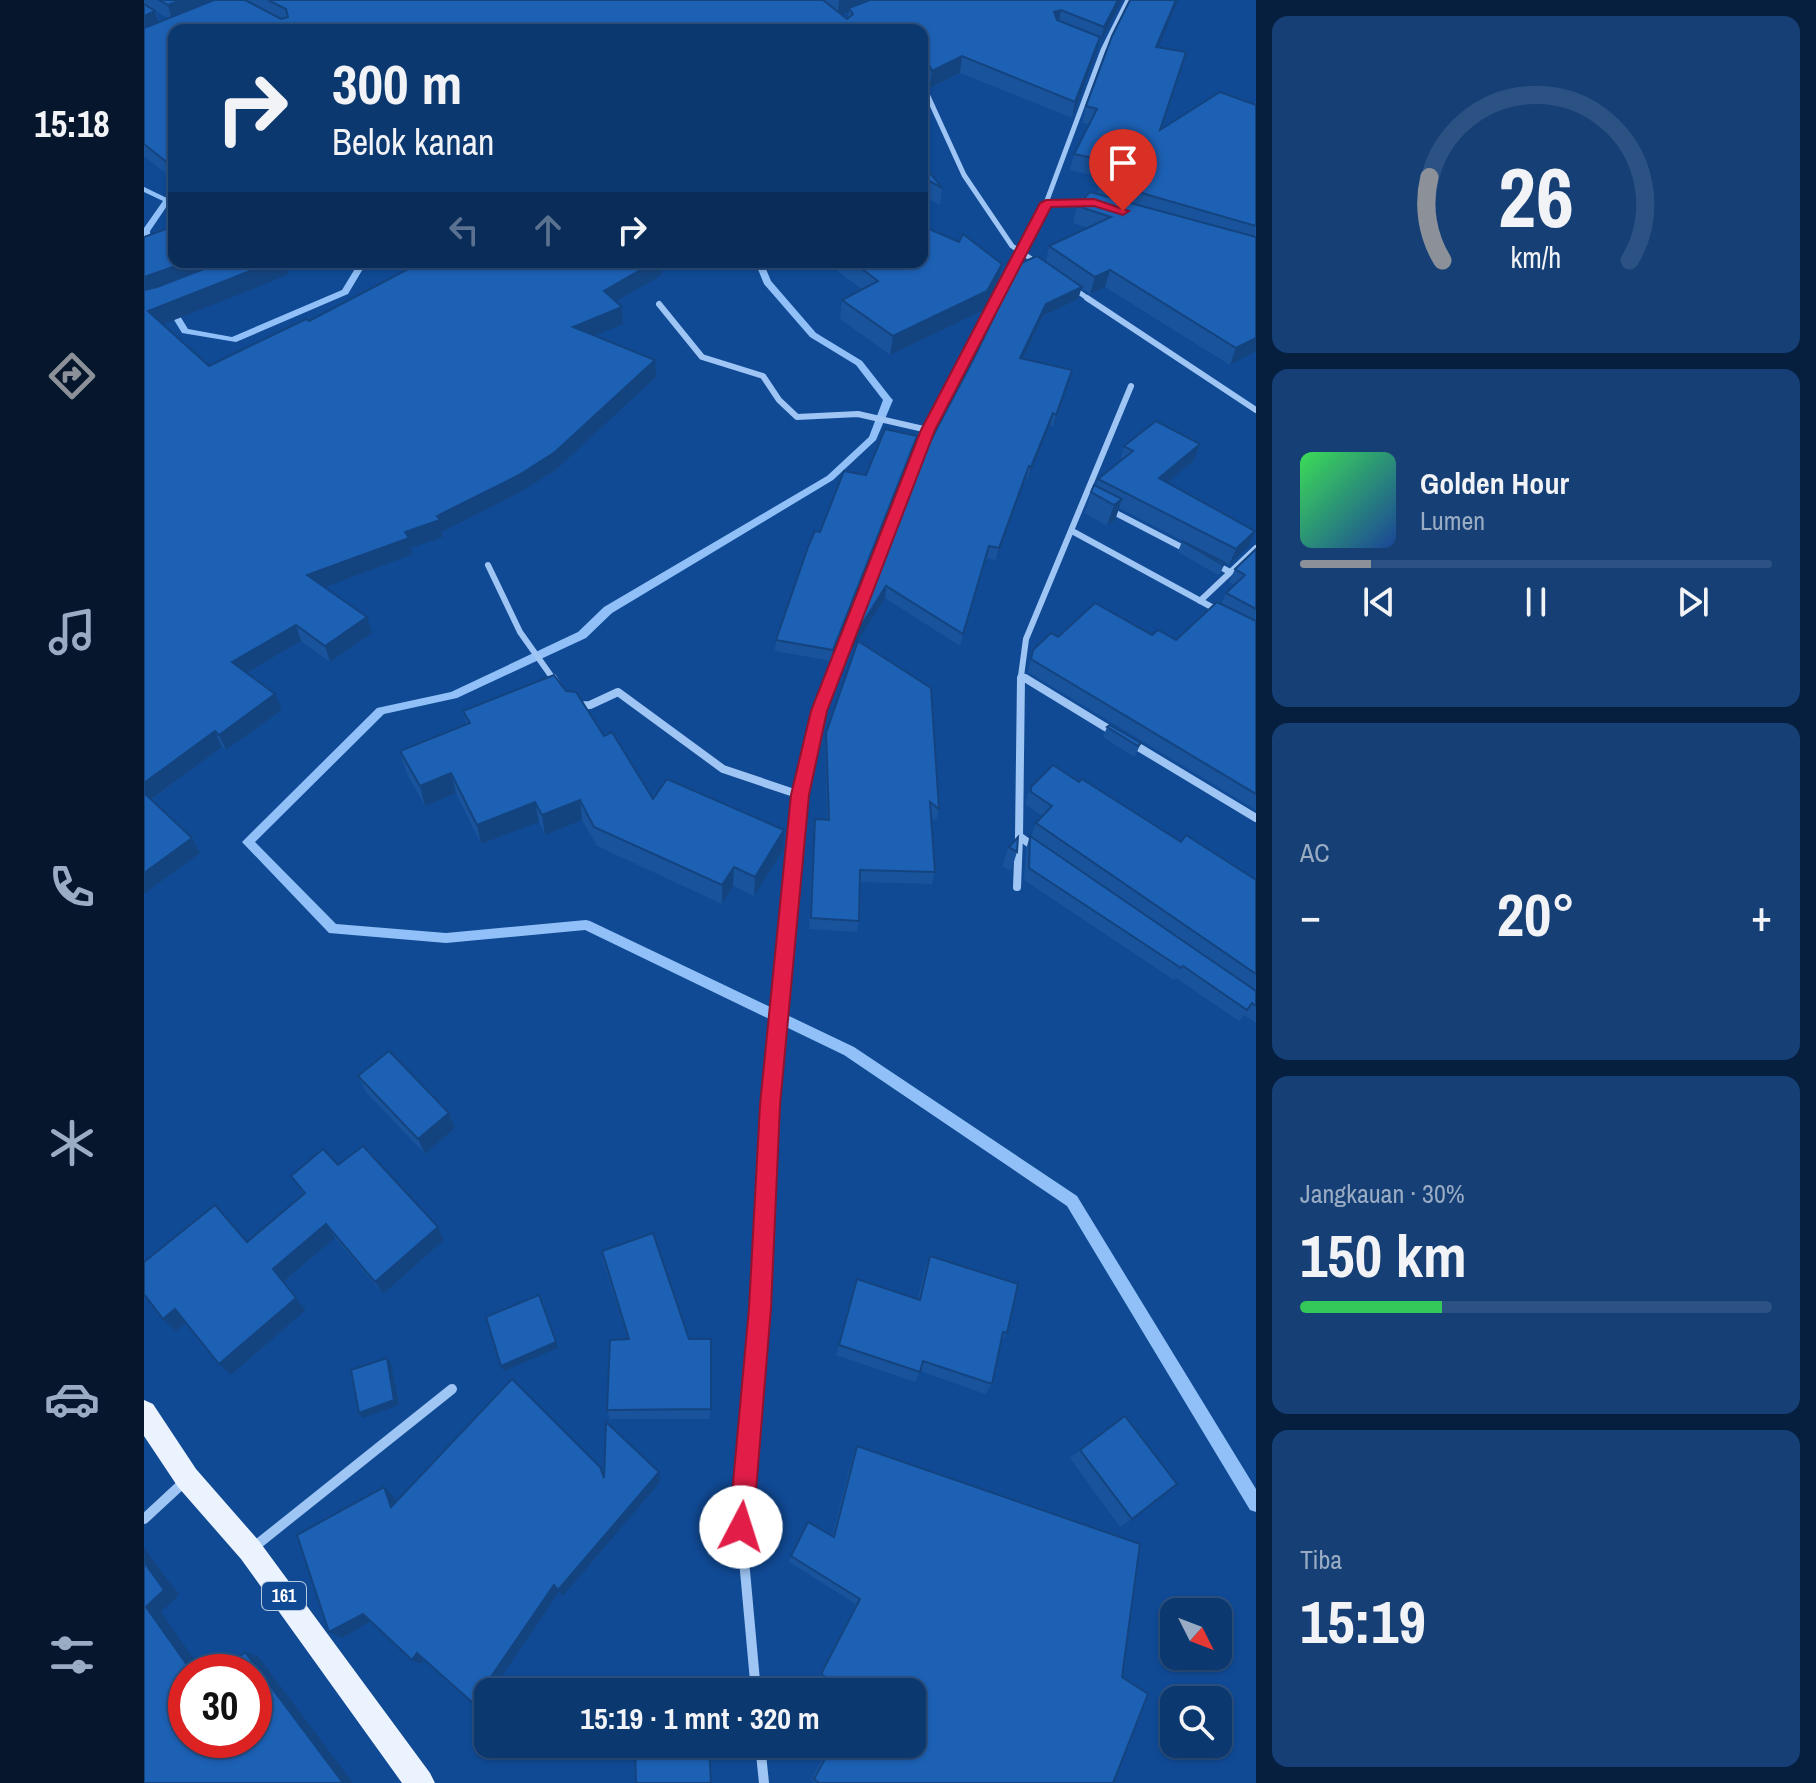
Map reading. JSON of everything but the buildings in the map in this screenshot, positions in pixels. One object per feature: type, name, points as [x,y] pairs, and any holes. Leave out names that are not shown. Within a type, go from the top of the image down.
[{"type":"main road","name":"161","points":[[144,1413],[187,1478],[250,1550],[420,1783]]},
{"type":"street","points":[[755,1678],[741,1527],[760,1308],[770,1105],[800,795],[819,711],[928,430],[1046,203],[1101,49],[1128,0]]},
{"type":"street","points":[[928,95],[964,175],[1012,246],[1048,271]]},
{"type":"street","points":[[1046,203],[1094,203]]},
{"type":"street","points":[[1060,280],[1256,410]]},
{"type":"street","points":[[659,304],[702,357],[745,367],[763,376],[779,400],[797,417],[858,414],[928,430]]},
{"type":"street","points":[[1017,887],[1021,676],[1026,639],[1131,386]]},
{"type":"street","points":[[1085,498],[1191,552]]},
{"type":"street","points":[[1072,531],[1222,613]]},
{"type":"street","points":[[1200,601],[1256,548]]},
{"type":"street","points":[[1204,559],[1230,572]]},
{"type":"street","points":[[488,565],[520,632],[572,706],[590,705],[618,692],[715,764],[800,795]]},
{"type":"street","points":[[1021,676],[1256,818]]},
{"type":"street","points":[[1019,836],[1045,855]]},
{"type":"street","points":[[250,1550],[452,1389]]},
{"type":"street","points":[[144,1519],[187,1478]]},
{"type":"street","points":[[761,1758],[764,1783]]},
{"type":"waterway","points":[[144,189],[167,200],[146,231],[147,253]]},
{"type":"waterway","points":[[169,305],[185,331],[233,340],[345,292],[359,268]]},
{"type":"waterway","points":[[761,268],[767,282],[813,335],[859,363],[888,400],[873,438],[830,478],[608,610],[582,635],[453,695],[381,711],[248,842],[333,929],[446,938],[586,925],[849,1051],[1072,1201],[1256,1504]]},
{"type":"route","points":[[741,1527],[760,1308],[770,1105],[800,795],[819,711],[928,430],[1046,203],[1094,203],[1123,211]]}]
